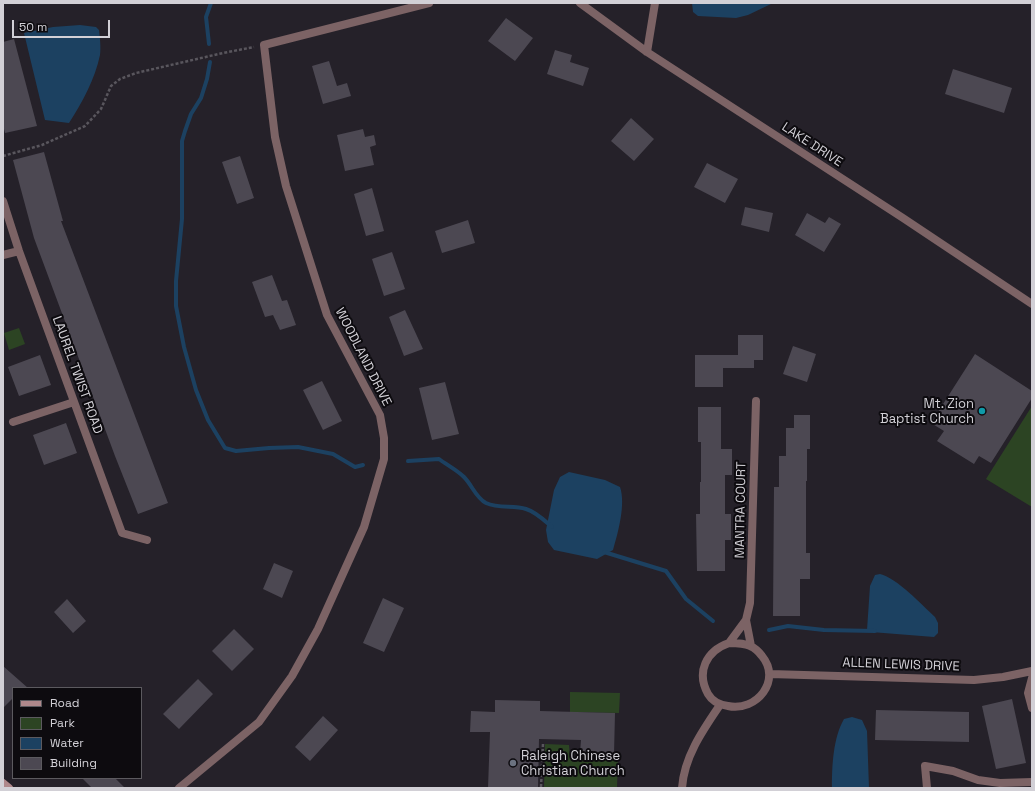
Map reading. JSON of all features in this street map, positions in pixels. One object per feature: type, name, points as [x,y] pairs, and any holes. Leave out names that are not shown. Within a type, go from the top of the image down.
[{"type":"main road","points":[[3,783],[9,788]]},
{"type":"street","points":[[264,45],[429,3]]},
{"type":"street","name":"LAKE DRIVE","points":[[580,3],[647,52],[903,218],[1032,304]]},
{"type":"street","points":[[647,52],[655,3]]},
{"type":"street","name":"WOODLAND DRIVE","points":[[179,788],[259,722],[292,676],[318,629],[364,527],[384,459],[384,438],[380,415],[327,315],[286,186],[275,136],[264,45]]},
{"type":"street","name":"LAUREL TWIST ROAD","points":[[3,201],[19,251],[122,533],[147,540]]},
{"type":"street","points":[[3,255],[19,251]]},
{"type":"street","name":"MANTRA COURT","points":[[729,643],[746,620],[750,603],[756,401]]},
{"type":"street","points":[[13,422],[74,402]]},
{"type":"street","name":"MANTRA COURT","points":[[746,620],[751,646]]},
{"type":"street","points":[[729,643],[741,643],[751,646],[764,658],[770,674],[766,689],[759,698],[744,706],[734,707],[720,705],[709,696],[703,684],[702,670],[710,654],[719,646],[729,643]]},
{"type":"street","name":"ALLEN LEWIS DRIVE","points":[[770,674],[974,680],[1003,677],[1032,671]]},
{"type":"street","points":[[1032,678],[1028,693],[1032,708]]},
{"type":"street","points":[[682,788],[685,768],[691,752],[705,726],[720,705]]},
{"type":"street","points":[[927,788],[925,766],[953,771],[978,780],[1000,783],[1032,782]]},
{"type":"path","points":[[3,156],[42,145],[85,126],[101,109],[111,86],[120,79],[136,73],[264,45]]},
{"type":"path","points":[[540,787],[543,744]]},
{"type":"path","points":[[581,756],[618,757]]},
{"type":"green space","points":[[19,328],[25,344],[9,350],[4,333]]},
{"type":"green space","points":[[1032,406],[1032,507],[986,479]]},
{"type":"green space","points":[[570,692],[620,693],[619,713],[570,712]]},
{"type":"green space","points":[[545,744],[569,745],[570,758],[618,759],[617,788],[544,788]]},
{"type":"water","points":[[692,3],[773,3],[748,15],[736,18],[698,16],[693,12]]},
{"type":"water","points":[[80,25],[96,27],[99,30],[100,52],[95,73],[83,99],[69,123],[45,120],[24,33],[53,27]]},
{"type":"water","points":[[569,472],[605,480],[620,487],[622,494],[622,510],[613,550],[597,559],[554,550],[548,542],[546,530],[554,490],[560,477]]},
{"type":"water","points":[[880,574],[901,586],[935,617],[938,623],[938,633],[934,637],[871,632],[867,630],[870,586],[875,575]]},
{"type":"water","points":[[852,717],[862,720],[867,731],[869,788],[832,788],[833,762],[837,735],[844,719]]},
{"type":"building","points":[[506,18],[533,38],[515,61],[488,41]]},
{"type":"building","points":[[14,39],[37,126],[5,133],[3,125],[3,42]]},
{"type":"building","points":[[555,50],[572,55],[570,62],[589,68],[583,86],[547,74]]},
{"type":"building","points":[[329,61],[337,86],[347,83],[351,96],[323,104],[312,66]]},
{"type":"building","points":[[953,69],[1012,88],[1004,113],[945,94]]},
{"type":"building","points":[[631,118],[654,139],[634,161],[611,141]]},
{"type":"building","points":[[363,129],[365,137],[374,135],[376,145],[370,147],[374,165],[345,171],[337,135]]},
{"type":"building","points":[[44,152],[63,221],[61,221],[168,503],[138,514],[34,238],[13,160]]},
{"type":"building","points":[[240,156],[254,198],[237,204],[222,162]]},
{"type":"building","points":[[707,163],[738,179],[725,203],[694,187]]},
{"type":"building","points":[[372,188],[384,231],[366,236],[354,194]]},
{"type":"building","points":[[745,207],[773,213],[769,232],[741,225]]},
{"type":"building","points":[[807,213],[825,223],[829,217],[841,224],[824,252],[795,235]]},
{"type":"building","points":[[468,220],[475,243],[442,253],[435,231]]},
{"type":"building","points":[[392,252],[405,289],[384,296],[372,259]]},
{"type":"building","points":[[272,275],[282,301],[287,300],[296,325],[280,330],[273,315],[265,317],[252,282]]},
{"type":"building","points":[[405,310],[423,349],[404,356],[389,317]]},
{"type":"building","points":[[738,335],[763,335],[763,360],[754,360],[754,368],[723,368],[723,387],[695,387],[695,355],[738,355]]},
{"type":"building","points":[[793,346],[816,354],[807,382],[783,374]]},
{"type":"building","name":"Mt. Zion Baptist Church","points":[[975,354],[1032,391],[1032,398],[991,463],[979,456],[974,464],[937,441],[944,431],[931,423]]},
{"type":"building","points":[[40,355],[51,385],[19,396],[8,367]]},
{"type":"building","points":[[322,381],[342,421],[323,430],[303,390]]},
{"type":"building","points":[[445,382],[459,434],[432,440],[419,388]]},
{"type":"building","points":[[698,407],[721,407],[721,449],[732,449],[732,475],[725,475],[725,514],[731,514],[731,540],[725,540],[725,571],[697,571],[696,514],[700,514],[701,482],[701,442],[698,442]]},
{"type":"building","points":[[794,415],[810,415],[810,449],[807,449],[806,481],[806,553],[810,553],[810,579],[800,579],[800,616],[773,616],[774,487],[779,487],[779,456],[786,456],[786,428],[794,428]]},
{"type":"building","points":[[66,423],[77,453],[44,465],[33,435]]},
{"type":"building","points":[[274,563],[293,571],[282,598],[263,589]]},
{"type":"building","points":[[383,598],[404,608],[384,652],[363,643]]},
{"type":"building","points":[[67,599],[86,621],[73,633],[54,612]]},
{"type":"building","points":[[234,629],[254,649],[232,671],[212,651]]},
{"type":"building","points":[[3,666],[27,687],[12,687],[12,699],[3,708]]},
{"type":"building","points":[[198,679],[213,694],[179,729],[163,714]]},
{"type":"building","points":[[1012,699],[1026,763],[996,769],[982,706]]},
{"type":"building","points":[[495,700],[540,701],[540,711],[615,713],[614,754],[580,753],[581,740],[539,739],[538,788],[488,788],[490,732],[470,732],[471,711],[495,712]]},
{"type":"building","points":[[876,710],[969,712],[969,742],[875,740]]},
{"type":"building","points":[[323,716],[338,730],[310,761],[295,747]]},
{"type":"building","points":[[83,779],[116,779],[125,788],[92,788]]},
{"type":"waterway","points":[[209,44],[206,17],[211,3]]},
{"type":"waterway","points":[[210,62],[207,79],[201,98],[191,114],[182,141],[182,219],[176,281],[176,306],[184,347],[196,390],[208,420],[225,448],[236,451],[298,447],[333,454],[355,467],[363,465]]},
{"type":"waterway","points":[[408,461],[439,459],[464,477],[479,498],[486,503],[496,506],[516,507],[530,510],[552,527]]},
{"type":"waterway","points":[[604,552],[666,571],[686,599],[713,621]]},
{"type":"waterway","points":[[769,630],[788,626],[824,630],[875,631]]},
{"type":"place","name":"Mt. Zion Baptist Church","points":[[982,411]]},
{"type":"place","name":"Raleigh Chinese Christian Church","points":[[513,763]]}]
